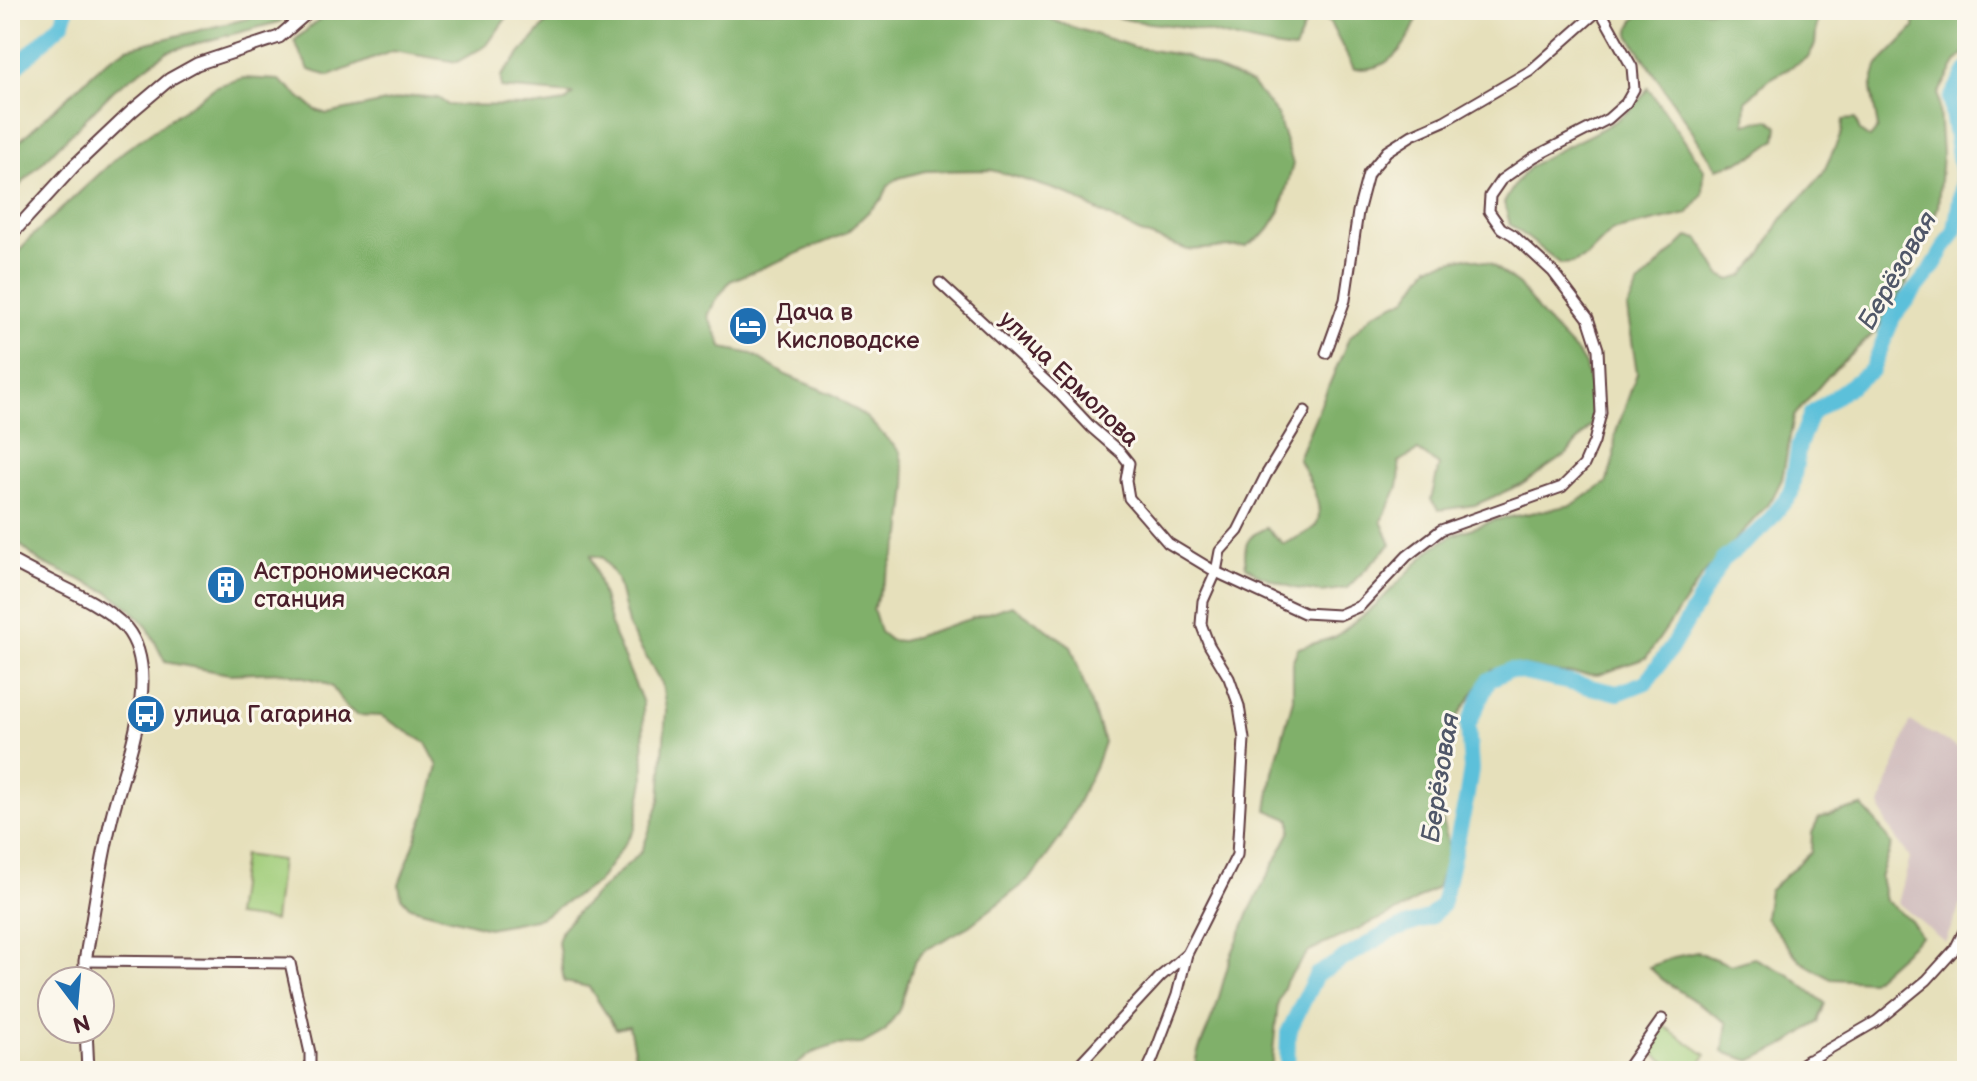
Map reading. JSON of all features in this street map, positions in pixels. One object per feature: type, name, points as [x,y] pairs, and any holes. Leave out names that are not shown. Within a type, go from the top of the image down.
[{"type":"street","points":[[10,236],[74,166],[170,79],[197,64],[279,37],[310,10]]},
{"type":"street","points":[[1326,353],[1345,300],[1358,212],[1368,174],[1387,151],[1412,135],[1444,121],[1530,71],[1600,10]]},
{"type":"street","name":"улица Ермолова","points":[[940,283],[1121,453],[1129,463],[1126,480],[1129,498],[1168,543],[1216,572],[1304,613],[1339,615],[1360,606],[1407,556],[1441,530],[1562,487],[1584,465],[1594,442],[1601,413],[1598,349],[1588,318],[1553,272],[1513,235],[1501,228],[1489,211],[1490,196],[1501,180],[1534,157],[1608,119],[1626,103],[1634,89],[1632,67],[1600,10]]},
{"type":"street","points":[[1147,1071],[1177,995],[1187,954],[1237,855],[1244,739],[1239,706],[1229,678],[1209,645],[1201,624],[1203,601],[1216,572],[1220,551],[1238,531],[1266,475],[1305,411]]},
{"type":"street","points":[[10,560],[89,602],[123,625],[134,639],[143,671],[130,755],[112,815],[85,965]]},
{"type":"street","points":[[1793,1071],[1877,1021],[1927,980],[1955,949],[1967,925]]},
{"type":"street","points":[[1073,1071],[1161,976],[1187,954]]},
{"type":"street","points":[[85,961],[290,963],[310,1053],[310,1071]]},
{"type":"street","points":[[1625,1071],[1662,1019]]},
{"type":"street","points":[[87,1045],[88,1071]]},
{"type":"shaded area","points":[[1910,722],[1967,753],[1967,891],[1945,942],[1898,903],[1910,858],[1886,823],[1880,805]]},
{"type":"green space","points":[[263,10],[293,10],[279,22],[168,51],[114,90],[10,195],[10,150],[105,62],[127,48],[250,18]]},
{"type":"green space","points":[[330,10],[512,10],[487,45],[457,62],[393,51],[329,76],[309,70],[294,41]]},
{"type":"green space","points":[[564,10],[652,10],[662,17],[688,10],[1034,10],[1060,23],[1134,47],[1186,56],[1252,84],[1277,114],[1293,164],[1280,211],[1266,233],[1246,246],[1188,250],[1138,232],[1065,193],[1016,177],[991,170],[925,171],[899,178],[888,186],[883,198],[845,234],[730,281],[714,303],[708,316],[723,348],[752,354],[786,375],[834,395],[867,418],[900,452],[907,486],[902,535],[873,609],[880,632],[890,640],[902,641],[1012,605],[1071,646],[1104,742],[1061,837],[1030,879],[969,926],[924,951],[914,963],[899,1010],[885,1031],[862,1044],[836,1045],[812,1053],[789,1071],[635,1071],[629,1026],[616,1029],[589,987],[564,982],[558,942],[562,929],[642,851],[660,800],[666,710],[662,684],[629,628],[617,579],[603,558],[591,555],[614,635],[643,703],[644,781],[635,829],[598,882],[540,918],[488,928],[410,907],[401,897],[399,884],[426,812],[438,766],[426,743],[381,716],[357,715],[346,707],[332,687],[321,681],[283,672],[229,674],[165,662],[148,628],[130,608],[108,592],[40,562],[10,536],[10,265],[28,240],[124,151],[217,86],[243,78],[279,80],[316,110],[327,114],[415,96],[438,98],[448,105],[539,106],[565,102],[573,94],[501,88],[501,76],[550,19]]},
{"type":"green space","points":[[1098,10],[1311,10],[1295,50],[1190,28],[1132,21]]},
{"type":"green space","points":[[1316,10],[1420,10],[1410,35],[1394,56],[1376,67],[1354,69],[1330,23]]},
{"type":"green space","points":[[1655,10],[1818,10],[1815,45],[1808,57],[1765,82],[1746,101],[1745,124],[1769,119],[1778,127],[1776,140],[1755,155],[1717,169],[1629,35],[1637,17]]},
{"type":"green space","points":[[1915,10],[1967,10],[1967,50],[1938,94],[1942,154],[1938,207],[1905,286],[1876,331],[1829,375],[1794,416],[1782,479],[1771,501],[1703,575],[1646,658],[1599,675],[1561,673],[1515,664],[1492,670],[1448,731],[1441,755],[1439,804],[1450,852],[1437,887],[1404,908],[1309,951],[1287,980],[1278,1003],[1271,1071],[1194,1071],[1230,958],[1251,908],[1291,831],[1291,820],[1267,810],[1273,772],[1293,699],[1293,660],[1298,648],[1335,637],[1375,606],[1431,549],[1453,535],[1495,520],[1572,505],[1606,483],[1614,460],[1615,435],[1637,373],[1627,309],[1638,285],[1687,237],[1699,239],[1720,275],[1731,280],[1743,276],[1760,257],[1780,221],[1822,175],[1842,132],[1843,120],[1855,119],[1860,131],[1870,138],[1878,128],[1871,89],[1877,66],[1914,28]]},
{"type":"green space","points":[[1648,88],[1704,169],[1703,194],[1687,214],[1612,231],[1586,257],[1561,264],[1510,224],[1504,203],[1517,182],[1534,164],[1626,113]]},
{"type":"green space","points":[[1466,257],[1489,263],[1519,285],[1543,317],[1578,354],[1585,365],[1594,401],[1592,424],[1568,453],[1524,483],[1475,505],[1439,510],[1431,500],[1439,465],[1418,451],[1398,462],[1398,485],[1381,521],[1391,544],[1347,588],[1322,592],[1294,588],[1257,574],[1246,566],[1245,559],[1247,542],[1254,534],[1266,528],[1284,544],[1318,522],[1315,494],[1298,458],[1349,338],[1374,313],[1407,298],[1429,266]]},
{"type":"green space","points":[[1862,806],[1892,845],[1880,877],[1885,900],[1911,921],[1921,936],[1871,981],[1831,979],[1800,961],[1765,917],[1769,891],[1811,852],[1812,833],[1819,818]]},
{"type":"green space","points":[[243,855],[281,860],[274,921],[235,916]]},
{"type":"green space","points":[[1697,952],[1731,965],[1754,958],[1788,974],[1825,1003],[1818,1022],[1788,1043],[1751,1061],[1723,1052],[1727,1023],[1649,967]]},
{"type":"green space","points":[[1664,1026],[1706,1055],[1695,1071],[1679,1071],[1647,1049]]},
{"type":"waterway","points":[[10,73],[63,22],[66,10]]},
{"type":"waterway","name":"Берёзовая","points":[[1287,1071],[1288,1033],[1316,975],[1387,933],[1430,917],[1442,905],[1471,769],[1468,725],[1489,680],[1510,670],[1618,693],[1646,682],[1670,650],[1723,560],[1764,527],[1791,493],[1799,445],[1811,414],[1872,370],[1893,317],[1931,270],[1955,230],[1963,181],[1950,100],[1967,70]]},
{"type":"place","name":"Дача в Кисловодске","points":[[748,326]]},
{"type":"place","name":"Астрономическая станция","points":[[226,585]]},
{"type":"place","name":"улица Гагарина","points":[[146,714]]}]
